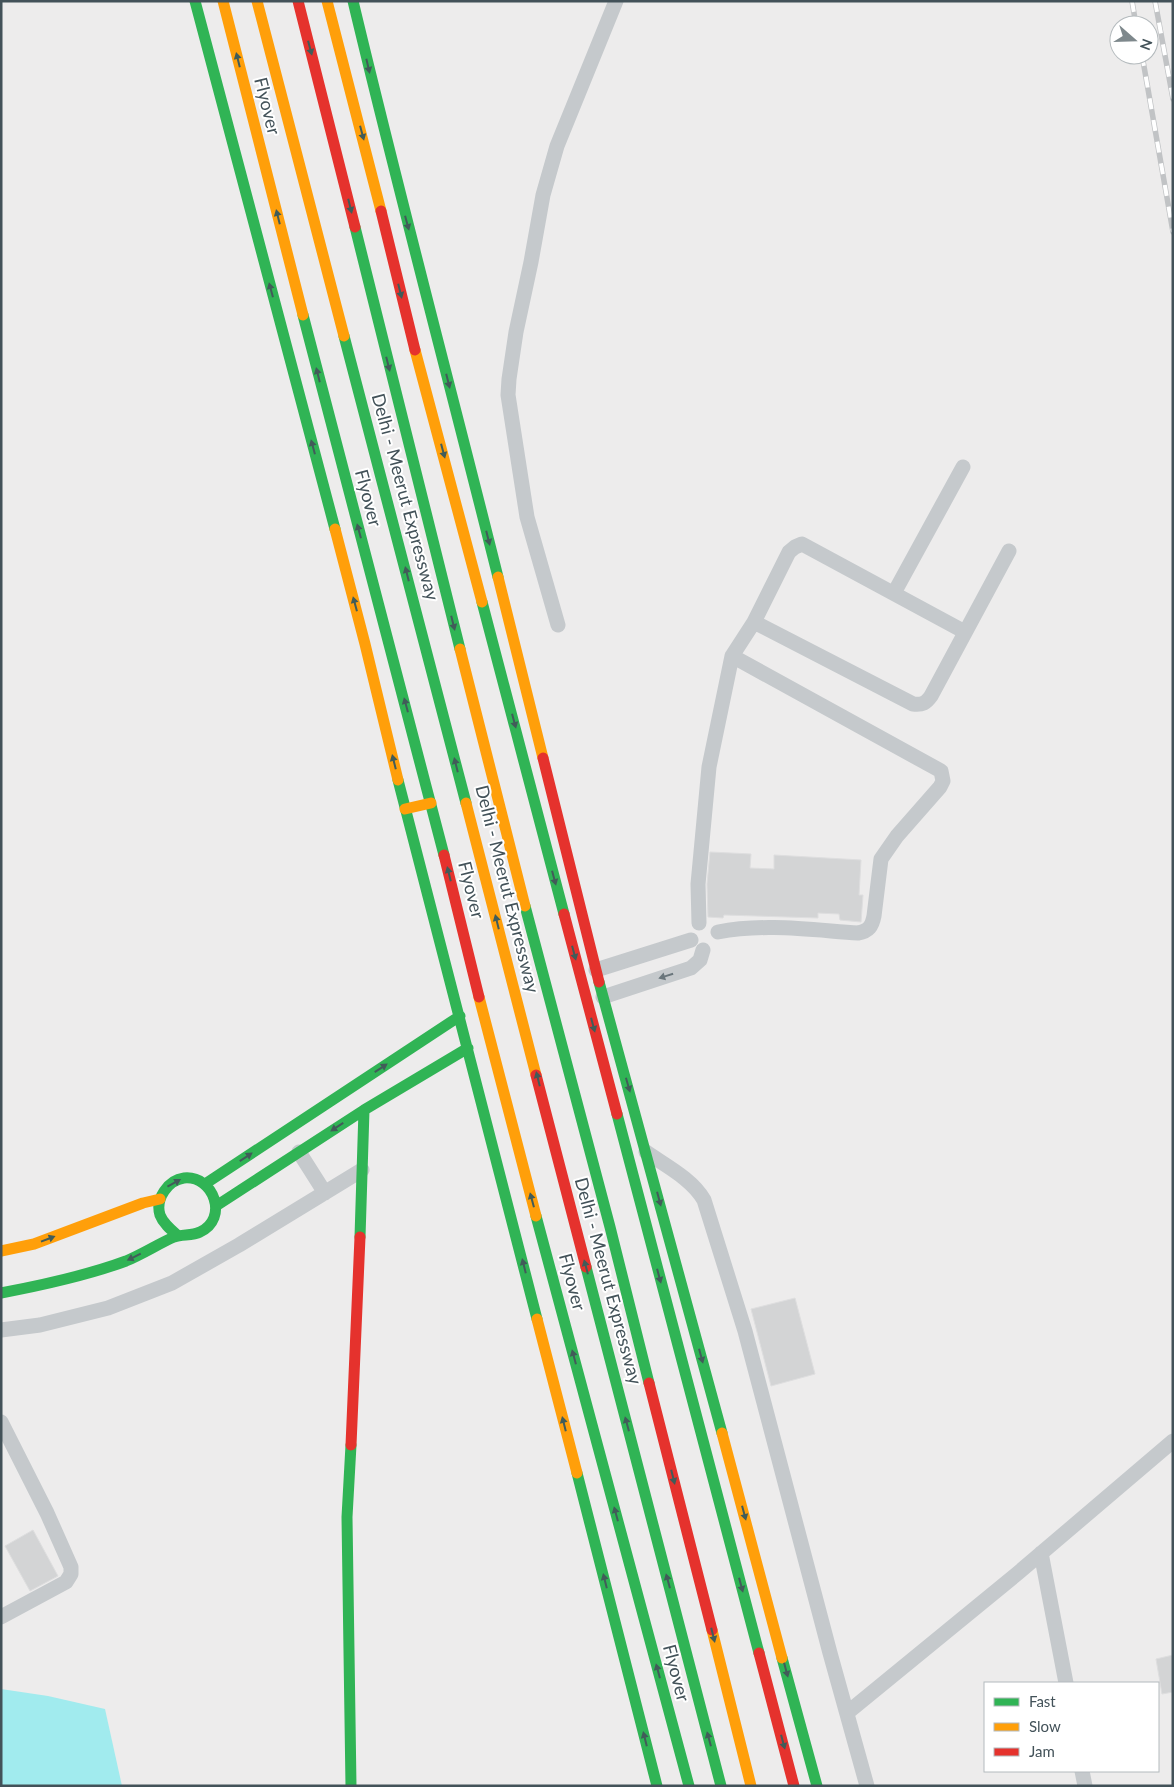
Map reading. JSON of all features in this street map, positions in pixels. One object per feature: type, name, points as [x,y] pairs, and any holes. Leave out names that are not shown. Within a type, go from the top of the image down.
[{"type":"main road","points":[[195,1],[362,634],[405,809],[460,1016],[657,1786]]},
{"type":"main road","name":"Flyover","points":[[223,1],[348,490],[431,803],[505,1102],[688,1786]]},
{"type":"main road","name":"Delhi - Meerut Expressway","points":[[258,1],[721,1786]]},
{"type":"main road","name":"Delhi - Meerut Expressway","points":[[298,1],[328,114],[405,431],[545,987],[612,1236],[751,1786]]},
{"type":"main road","points":[[327,1],[416,354],[794,1786]]},
{"type":"main road","points":[[353,1],[388,148],[526,689],[602,997],[646,1152],[817,1786]]},
{"type":"main road","points":[[501,674],[526,689]]},
{"type":"main road","points":[[405,809],[431,803]]},
{"type":"main road","points":[[567,928],[582,914]]},
{"type":"main road","points":[[205,1184],[460,1016]]},
{"type":"main road","points":[[216,1206],[364,1110],[468,1048]]},
{"type":"main road","points":[[352,1786],[347,1517],[357,1320],[364,1110]]},
{"type":"main road","points":[[1,1293],[40,1286],[121,1263],[177,1235],[194,1235],[203,1231],[215,1216],[216,1206],[213,1194],[205,1184],[195,1179],[184,1178],[173,1182],[165,1189],[160,1199],[159,1213],[165,1225],[177,1235]]},
{"type":"main road","points":[[1,1251],[34,1244],[143,1203],[160,1199]]},
{"type":"street","points":[[558,625],[527,517],[510,412],[508,379],[543,195],[550,170],[557,146],[616,1]]},
{"type":"street","points":[[894,593],[963,467]]},
{"type":"street","points":[[699,923],[698,884],[709,767],[732,656],[754,622],[790,552],[802,544],[965,632]]},
{"type":"street","points":[[754,622],[913,704],[921,705],[927,702],[931,696],[1010,551]]},
{"type":"street","points":[[718,932],[738,928],[759,927],[858,933],[869,929],[874,916],[879,863],[884,854],[943,781],[941,771],[732,656]]},
{"type":"street","points":[[699,923],[710,923],[718,932],[719,939],[711,949],[703,950],[697,948],[691,940],[691,932],[699,923]]},
{"type":"street","points":[[596,970],[691,940]]},
{"type":"street","points":[[602,997],[691,968],[697,963],[703,950]]},
{"type":"street","points":[[299,1152],[326,1192]]},
{"type":"street","points":[[646,1152],[692,1184],[704,1200],[745,1331],[867,1786]]},
{"type":"street","points":[[1,1330],[40,1325],[108,1308],[172,1283],[362,1170]]},
{"type":"street","points":[[1,1422],[47,1513],[71,1567],[71,1574],[66,1582],[1,1617]]},
{"type":"street","points":[[847,1713],[1173,1441]]},
{"type":"street","points":[[1041,1552],[1066,1682]]},
{"type":"street","points":[[1082,1772],[1085,1786]]},
{"type":"water","points":[[1,1689],[48,1696],[105,1709],[122,1786],[1,1786]]},
{"type":"building","points":[[710,852],[751,854],[750,868],[774,869],[774,855],[861,860],[859,895],[863,895],[861,922],[840,920],[839,914],[818,913],[818,918],[724,915],[723,918],[708,917],[707,884]]},
{"type":"building","points":[[795,1298],[815,1374],[771,1386],[751,1309]]},
{"type":"building","points":[[33,1530],[58,1576],[30,1591],[5,1546]]},
{"type":"building","points":[[1173,1655],[1173,1692],[1162,1694],[1156,1659]]},
{"type":"railway","points":[[1132,1],[1134,15]]},
{"type":"railway","points":[[1155,1],[1173,99]]},
{"type":"railway","points":[[1144,65],[1173,232]]},
{"type":"traffic: fast","points":[[195,1],[335,529]]},
{"type":"traffic: fast","points":[[353,1],[498,577]]},
{"type":"traffic: fast","points":[[355,227],[460,649]]},
{"type":"traffic: fast","points":[[303,315],[444,855]]},
{"type":"traffic: fast","points":[[344,336],[466,803]]},
{"type":"traffic: fast","points":[[482,602],[564,914]]},
{"type":"traffic: fast","points":[[398,780],[537,1319]]},
{"type":"traffic: fast","points":[[525,906],[610,1227],[649,1383]]},
{"type":"traffic: fast","points":[[599,982],[722,1433]]},
{"type":"traffic: fast","points":[[205,1184],[460,1016]]},
{"type":"traffic: fast","points":[[216,1206],[364,1110],[468,1048]]},
{"type":"traffic: fast","points":[[360,1237],[364,1110]]},
{"type":"traffic: fast","points":[[617,1114],[759,1653]]},
{"type":"traffic: fast","points":[[1,1293],[80,1276],[126,1261],[174,1237],[200,1232],[209,1226],[214,1218],[216,1208],[210,1190],[203,1183],[194,1179],[184,1178],[173,1182],[164,1191],[159,1203],[160,1215],[169,1228],[177,1235]]},
{"type":"traffic: fast","points":[[536,1216],[689,1786]]},
{"type":"traffic: fast","points":[[586,1267],[721,1786]]},
{"type":"traffic: fast","points":[[351,1445],[347,1517],[351,1786]]},
{"type":"traffic: fast","points":[[577,1473],[657,1786]]},
{"type":"traffic: fast","points":[[782,1658],[817,1786]]},
{"type":"traffic: slow","points":[[223,1],[303,315]]},
{"type":"traffic: slow","points":[[257,1],[344,336]]},
{"type":"traffic: slow","points":[[327,1],[381,211]]},
{"type":"traffic: slow","points":[[415,350],[482,602]]},
{"type":"traffic: slow","points":[[335,529],[398,780]]},
{"type":"traffic: slow","points":[[498,577],[543,758]]},
{"type":"traffic: slow","points":[[460,649],[525,906]]},
{"type":"traffic: slow","points":[[405,809],[431,803]]},
{"type":"traffic: slow","points":[[466,803],[536,1075]]},
{"type":"traffic: slow","points":[[479,997],[536,1216]]},
{"type":"traffic: slow","points":[[1,1251],[34,1244],[143,1203],[160,1199]]},
{"type":"traffic: slow","points":[[537,1319],[577,1473]]},
{"type":"traffic: slow","points":[[722,1433],[782,1658]]},
{"type":"traffic: slow","points":[[712,1630],[751,1786]]},
{"type":"traffic: jam","points":[[298,1],[355,227]]},
{"type":"traffic: jam","points":[[381,211],[415,350]]},
{"type":"traffic: jam","points":[[543,758],[599,982]]},
{"type":"traffic: jam","points":[[444,855],[479,997]]},
{"type":"traffic: jam","points":[[564,914],[617,1114]]},
{"type":"traffic: jam","points":[[536,1075],[586,1267]]},
{"type":"traffic: jam","points":[[351,1445],[360,1237]]},
{"type":"traffic: jam","points":[[649,1383],[712,1630]]},
{"type":"traffic: jam","points":[[759,1653],[794,1786]]}]
